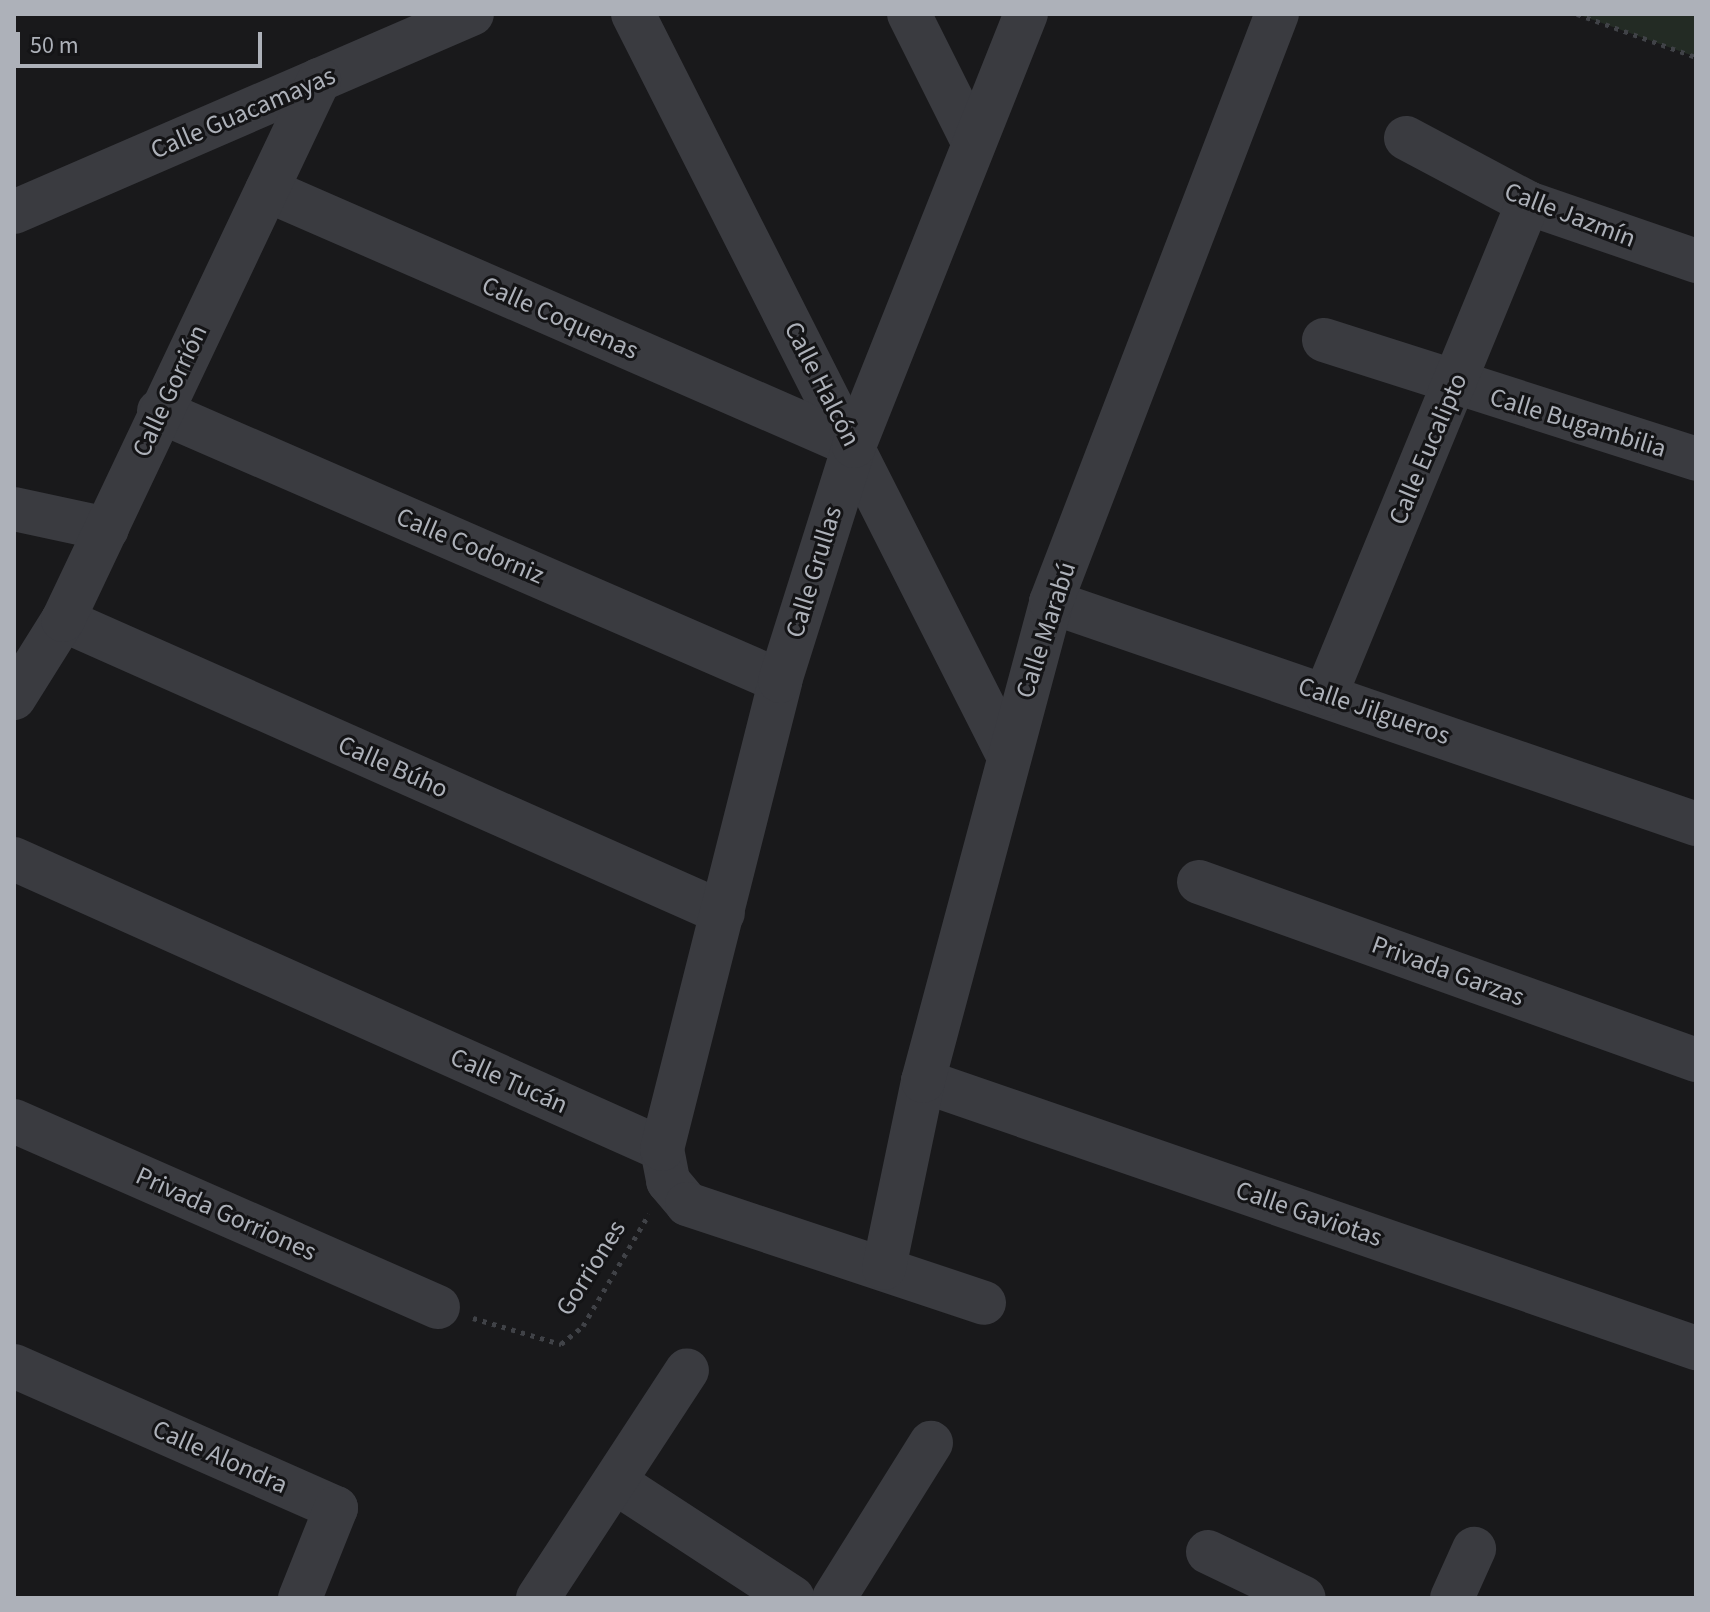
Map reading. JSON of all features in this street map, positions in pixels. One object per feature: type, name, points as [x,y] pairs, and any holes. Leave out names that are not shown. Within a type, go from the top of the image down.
[{"type":"street","name":"Calle Guacamayas","points":[[14,212],[472,14]]},
{"type":"street","name":"Calle Halcón","points":[[633,14],[1008,755]]},
{"type":"street","points":[[909,14],[972,140]]},
{"type":"street","name":"Calle Grullas","points":[[665,1165],[780,681],[854,446],[972,140],[1026,14]]},
{"type":"street","name":"Calle Marabú","points":[[884,1268],[923,1081],[1051,602],[1277,14]]},
{"type":"street","name":"Calle Gorrión","points":[[14,698],[63,620],[159,411],[319,80]]},
{"type":"street","name":"Calle Jazmín","points":[[1406,138],[1528,203],[1696,261]]},
{"type":"street","name":"Calle Coquenas","points":[[267,190],[854,446]]},
{"type":"street","name":"Calle Eucalipto","points":[[1326,694],[1528,203]]},
{"type":"street","name":"Calle Bugambilia","points":[[1324,340],[1455,386],[1696,459]]},
{"type":"street","name":"Calle Codorniz","points":[[159,411],[780,681]]},
{"type":"street","points":[[14,509],[107,529]]},
{"type":"street","name":"Calle Jilgueros","points":[[1051,602],[1326,694],[1696,824]]},
{"type":"street","name":"Calle Búho","points":[[63,620],[723,913]]},
{"type":"street","name":"Calle Tucán","points":[[14,859],[665,1165],[687,1204],[984,1303]]},
{"type":"street","name":"Privada Garzas","points":[[1199,882],[1696,1060]]},
{"type":"street","name":"Calle Gaviotas","points":[[923,1081],[1696,1348]]},
{"type":"street","name":"Privada Gorriones","points":[[14,1121],[438,1307]]},
{"type":"street","name":"Calle Alondra","points":[[14,1366],[336,1508],[300,1598]]},
{"type":"street","points":[[538,1598],[687,1370]]},
{"type":"street","points":[[834,1598],[931,1443]]},
{"type":"street","points":[[615,1482],[793,1598]]},
{"type":"street","points":[[1452,1598],[1474,1549]]},
{"type":"street","points":[[1208,1552],[1304,1598]]},
{"type":"path","points":[[1577,14],[1696,57]]},
{"type":"path","name":"Gorriones","points":[[438,1307],[561,1344],[583,1326],[665,1165]]},
{"type":"shaded area","points":[[1577,14],[1696,14],[1696,57]]}]
